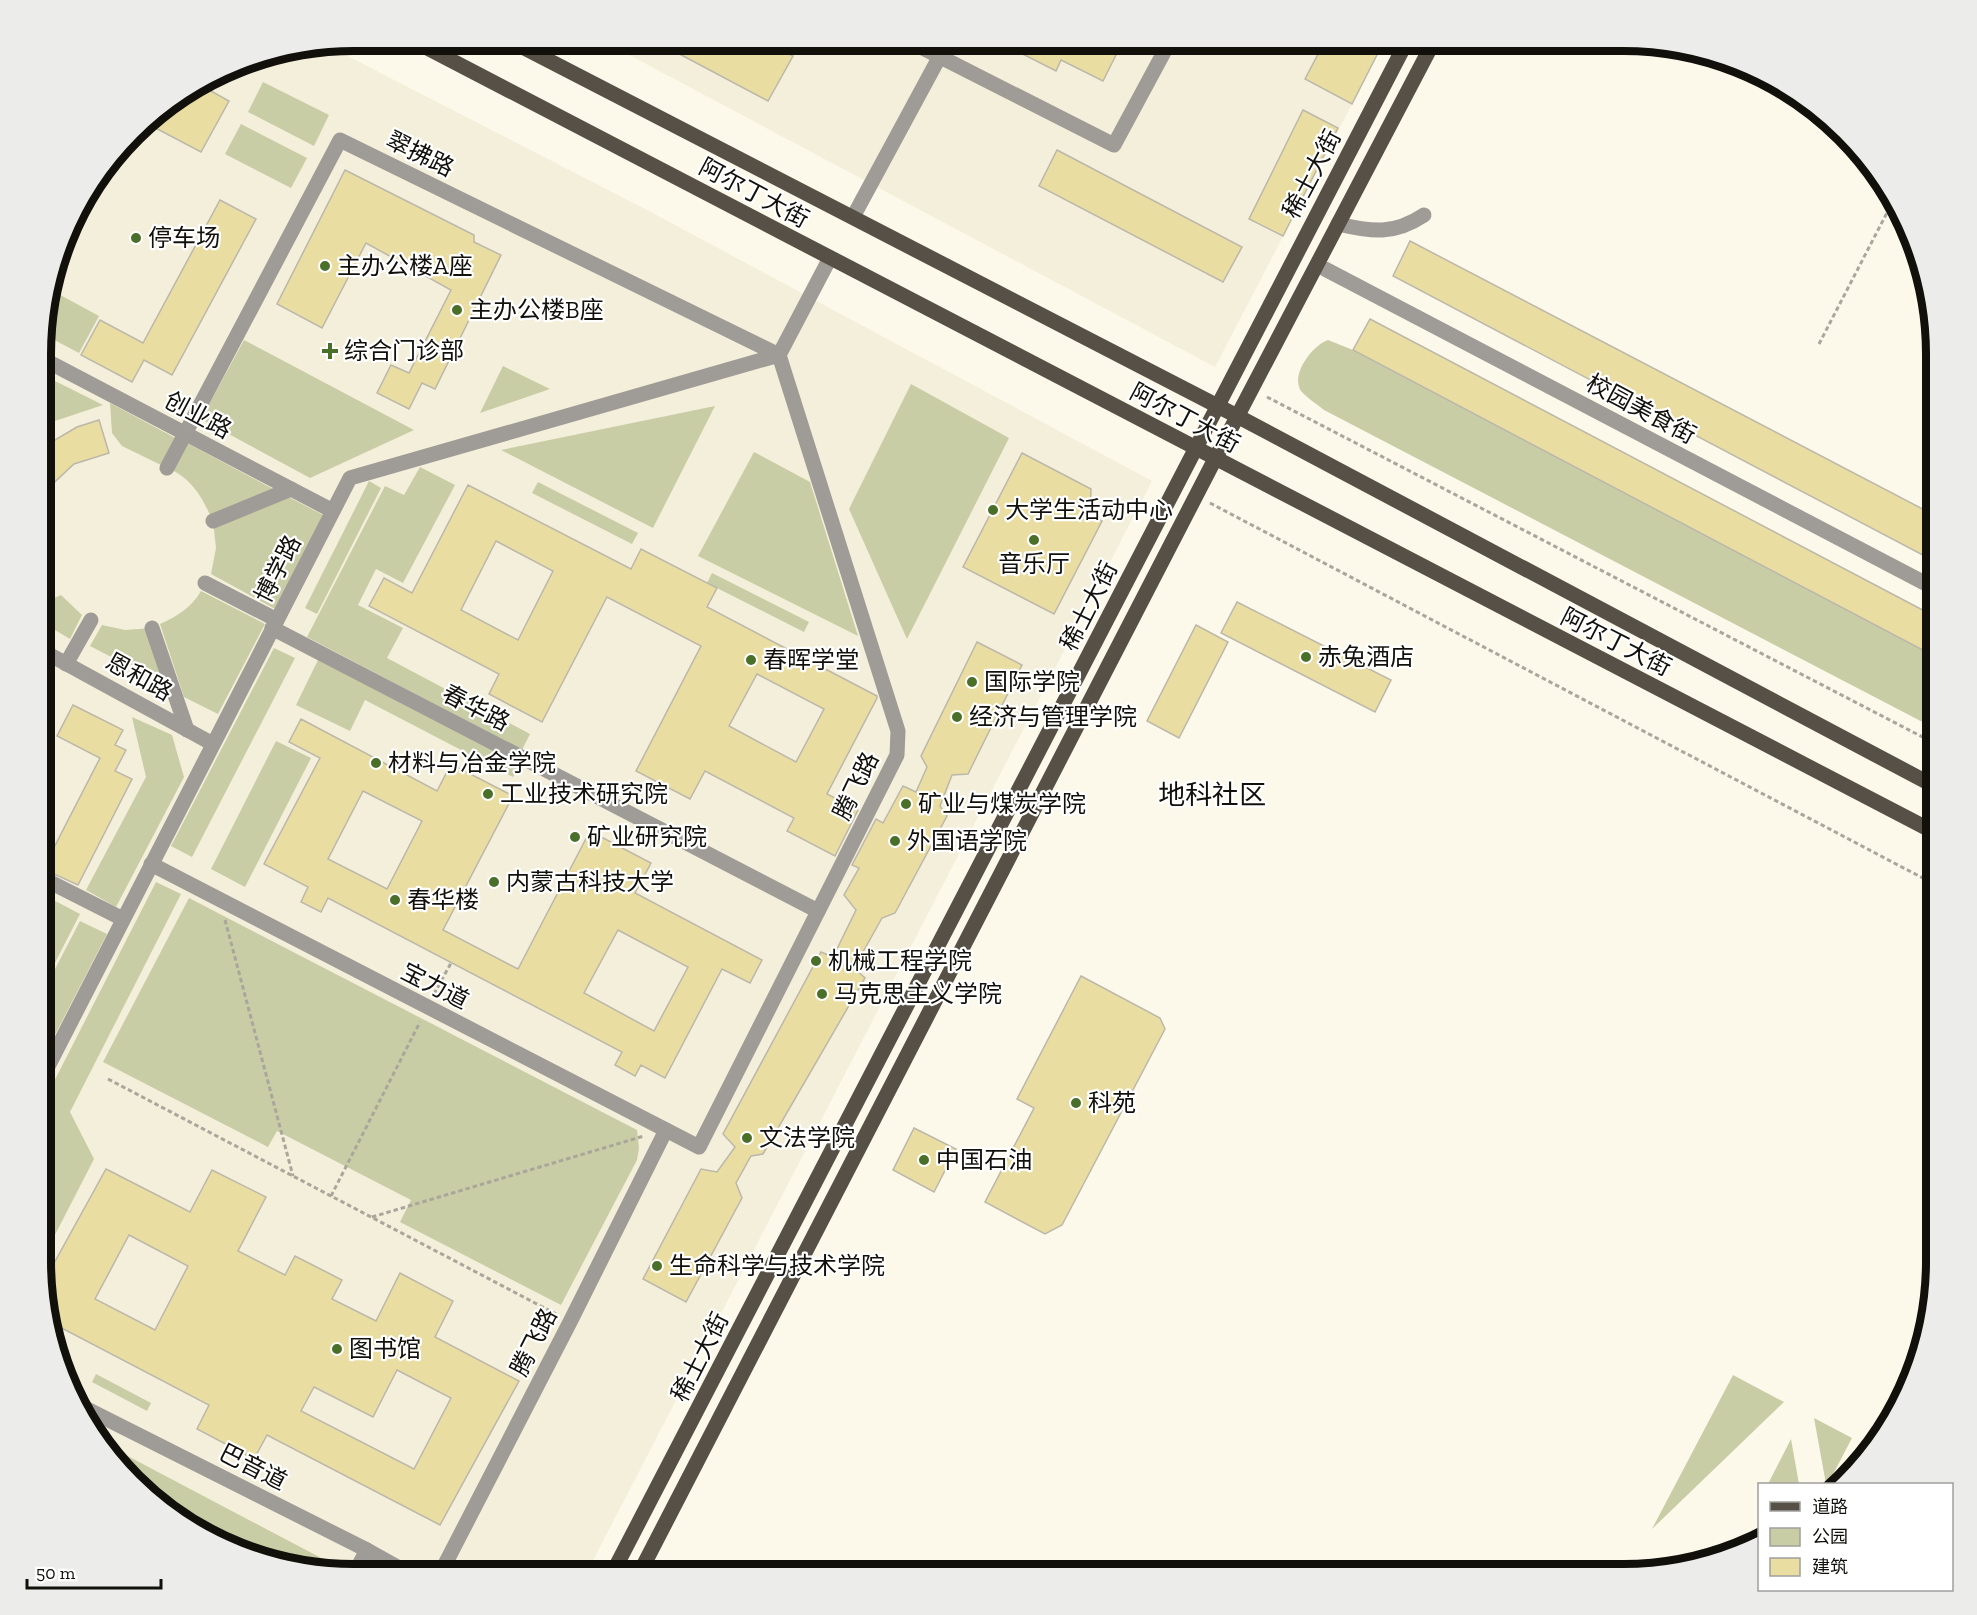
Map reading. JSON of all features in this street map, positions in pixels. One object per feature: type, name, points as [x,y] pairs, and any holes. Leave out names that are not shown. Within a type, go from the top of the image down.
[{"type":"main road","name":"阿尔丁大街","points":[[435,51],[1926,828]]},
{"type":"main road","name":"阿尔丁大街","points":[[530,51],[1217,405],[1926,782]]},
{"type":"main road","name":"稀土大街","points":[[617,1564],[1402,51]]},
{"type":"main road","name":"稀土大街","points":[[644,1564],[1196,495],[1429,51]]},
{"type":"street","points":[[930,51],[1114,145],[1165,51]]},
{"type":"street","points":[[853,217],[940,56]]},
{"type":"street","name":"翠拂路","points":[[184,433],[340,140],[779,355]]},
{"type":"street","points":[[1338,224],[1367,230],[1389,230],[1409,225],[1424,215]]},
{"type":"street","points":[[779,355],[830,258]]},
{"type":"street","name":"校园美食街","points":[[1325,269],[1926,584]]},
{"type":"street","name":"博学路","points":[[51,1060],[350,478],[779,355]]},
{"type":"street","name":"腾飞路","points":[[699,1147],[897,755],[898,730],[779,355]]},
{"type":"street","name":"创业路","points":[[51,363],[333,511]]},
{"type":"street","points":[[167,468],[184,433]]},
{"type":"street","points":[[213,521],[291,489]]},
{"type":"street","name":"春华路","points":[[205,583],[275,624],[818,911]]},
{"type":"street","points":[[66,664],[91,620]]},
{"type":"street","points":[[152,628],[187,730]]},
{"type":"street","name":"恩和路","points":[[51,656],[213,744]]},
{"type":"street","name":"宝力道","points":[[151,864],[699,1147]]},
{"type":"street","points":[[51,883],[123,919]]},
{"type":"street","name":"腾飞路","points":[[445,1564],[666,1130]]},
{"type":"street","name":"巴音道","points":[[90,1410],[392,1564]]},
{"type":"street","points":[[359,1564],[367,1550]]},
{"type":"path","points":[[1819,344],[1889,209]]},
{"type":"path","points":[[1251,389],[1926,739]]},
{"type":"path","points":[[1196,495],[1926,880]]},
{"type":"path","points":[[220,900],[293,1176]]},
{"type":"path","points":[[331,1196],[451,963]]},
{"type":"path","points":[[108,1079],[570,1322]]},
{"type":"path","points":[[372,1217],[666,1130]]},
{"type":"shaded area","points":[[622,51],[1380,51],[1215,367]]},
{"type":"shaded area","name":"内蒙古科技大学","points":[[339,52],[649,211],[1152,481],[591,1564],[354,1564],[314,1561],[275,1554],[220,1533],[185,1513],[154,1489],[126,1461],[102,1430],[74,1377],[61,1340],[52,1281],[51,354],[54,314],[61,275],[82,220],[114,169],[154,126],[185,102],[238,74],[275,61]]},
{"type":"green space","points":[[263,82],[329,115],[314,146],[248,112]]},
{"type":"green space","points":[[241,124],[307,158],[291,188],[225,154]]},
{"type":"green space","points":[[57,293],[99,316],[79,353],[52,339]]},
{"type":"green space","points":[[244,340],[414,430],[310,478],[201,419]]},
{"type":"green space","points":[[1328,340],[1353,350],[1926,652],[1926,724],[1324,410],[1301,391],[1298,384],[1298,377],[1305,361],[1322,343]]},
{"type":"green space","points":[[503,366],[550,389],[480,413]]},
{"type":"green space","points":[[51,379],[103,405],[51,422]]},
{"type":"green space","points":[[911,384],[1009,438],[907,639],[849,509]]},
{"type":"green space","points":[[110,403],[181,441],[167,468],[122,446],[112,433]]},
{"type":"green space","points":[[715,406],[653,528],[501,450]]},
{"type":"green space","points":[[185,442],[275,490],[210,515],[195,489],[185,478],[172,470]]},
{"type":"green space","points":[[754,452],[810,482],[858,636],[698,556]]},
{"type":"green space","points":[[420,467],[455,485],[403,583],[376,569],[358,605],[403,628],[387,658],[530,734],[522,750],[307,637],[385,486],[404,495]]},
{"type":"green space","points":[[369,481],[381,488],[317,614],[305,608]]},
{"type":"green space","points":[[538,482],[638,533],[632,544],[532,493]]},
{"type":"green space","points":[[281,493],[325,516],[277,610],[211,574],[216,548],[213,521]]},
{"type":"green space","points":[[712,573],[809,622],[804,632],[707,583]]},
{"type":"green space","points":[[201,591],[265,624],[218,714],[184,697],[160,624],[183,611]]},
{"type":"green space","points":[[61,595],[82,615],[70,639],[51,628],[51,599]]},
{"type":"green space","points":[[102,625],[125,630],[152,628],[173,689],[90,646]]},
{"type":"green space","points":[[274,648],[295,658],[192,857],[171,846]]},
{"type":"green space","points":[[318,660],[522,761],[513,777],[365,700],[350,731],[296,705]]},
{"type":"green space","points":[[132,717],[172,735],[184,777],[116,907],[86,890],[146,777]]},
{"type":"green space","points":[[276,741],[311,758],[245,887],[211,869]]},
{"type":"green space","points":[[156,882],[181,894],[70,1112],[94,1159],[51,1243],[51,1087]]},
{"type":"green space","points":[[189,898],[637,1130],[639,1148],[637,1160],[561,1305],[400,1222],[411,1200],[277,1131],[268,1147],[103,1062]]},
{"type":"green space","points":[[51,899],[80,914],[51,970]]},
{"type":"green space","points":[[80,921],[107,934],[51,1043],[51,977]]},
{"type":"green space","points":[[96,1374],[151,1403],[147,1411],[92,1382]]},
{"type":"green space","points":[[1733,1375],[1784,1402],[1652,1529]]},
{"type":"green space","points":[[1814,1418],[1852,1438],[1829,1483],[1826,1483]]},
{"type":"green space","points":[[1791,1439],[1799,1483],[1769,1483]]},
{"type":"green space","points":[[118,1451],[330,1563],[275,1554],[220,1533],[185,1513],[154,1489]]},
{"type":"building","points":[[674,51],[783,51],[793,56],[768,101]]},
{"type":"building","points":[[1017,51],[1118,51],[1103,81],[1061,60],[1056,71]]},
{"type":"building","points":[[1320,51],[1379,51],[1352,104],[1305,79]]},
{"type":"building","points":[[207,89],[229,101],[201,152],[153,127],[185,102]]},
{"type":"building","points":[[1303,110],[1338,128],[1283,236],[1249,219]]},
{"type":"building","points":[[1057,150],[1242,247],[1223,282],[1039,186]]},
{"type":"building","name":"主办公楼A座","points":[[345,170],[474,235],[474,242],[501,255],[435,389],[422,383],[409,409],[377,393],[391,365],[409,373],[451,290],[366,243],[322,328],[277,304]]},
{"type":"building","points":[[220,200],[256,219],[172,375],[144,360],[132,382],[81,355],[100,320],[143,343]]},
{"type":"building","points":[[1410,241],[1926,511],[1926,557],[1393,276]]},
{"type":"building","points":[[1370,319],[1926,612],[1926,652],[1353,350]]},
{"type":"building","points":[[99,420],[109,453],[74,464],[51,486],[51,442],[77,427]]},
{"type":"building","points":[[1022,453],[1091,489],[1090,515],[1102,521],[1054,614],[963,567]]},
{"type":"building","name":"春晖学堂","points":[[468,485],[631,569],[641,549],[717,588],[707,607],[877,696],[827,794],[858,810],[835,856],[787,831],[794,818],[705,771],[690,799],[636,771],[701,646],[607,597],[542,722],[489,694],[499,674],[369,606],[384,578],[412,593]],"holes":[[[496,541],[553,571],[518,640],[461,610]],[[757,674],[824,709],[796,762],[729,726]]]},
{"type":"building","name":"赤兔酒店","points":[[1237,602],[1391,680],[1375,712],[1221,633]]},
{"type":"building","points":[[1196,625],[1228,642],[1179,738],[1147,721]]},
{"type":"building","points":[[977,642],[1022,665],[968,774],[952,775],[940,806],[947,816],[895,913],[882,918],[854,968],[865,978],[763,1154],[751,1156],[736,1183],[742,1198],[686,1302],[643,1279],[701,1169],[717,1172],[735,1147],[723,1134],[821,952],[833,957],[856,910],[844,895],[859,868],[852,865],[876,819],[883,823],[903,786],[916,792],[927,767],[921,756]]},
{"type":"building","points":[[73,705],[123,730],[115,745],[126,750],[115,771],[132,779],[78,885],[51,873],[51,853],[100,758],[57,736]]},
{"type":"building","name":"春华楼","points":[[301,719],[437,791],[451,764],[513,796],[443,930],[518,969],[590,831],[651,863],[635,893],[762,960],[750,983],[722,969],[665,1078],[641,1065],[635,1076],[615,1065],[622,1052],[328,898],[321,912],[301,902],[308,887],[264,864],[320,758],[289,742]],"holes":[[[363,791],[422,821],[387,889],[328,859]],[[618,930],[688,967],[654,1031],[584,993]]]},
{"type":"building","name":"科苑","points":[[1081,976],[1160,1018],[1165,1029],[1062,1225],[1045,1234],[985,1202],[1034,1108],[1017,1099]]},
{"type":"building","name":"中国石油","points":[[914,1128],[956,1149],[934,1192],[893,1170]]},
{"type":"building","name":"图书馆","points":[[106,1169],[190,1212],[212,1170],[266,1197],[238,1251],[285,1275],[295,1256],[342,1280],[332,1299],[376,1321],[400,1273],[453,1301],[435,1337],[519,1381],[440,1525],[267,1435],[254,1459],[197,1429],[209,1405],[58,1326],[51,1268]],"holes":[[[129,1235],[188,1266],[155,1330],[95,1299]],[[397,1370],[451,1398],[414,1469],[301,1411],[314,1387],[373,1417]]]},
{"type":"place","name":"停车场","points":[[136,238]]},
{"type":"place","name":"主办公楼A座","points":[[325,266]]},
{"type":"place","name":"主办公楼B座","points":[[457,310]]},
{"type":"place","name":"综合门诊部","points":[[330,351]]},
{"type":"place","name":"大学生活动中心","points":[[993,510]]},
{"type":"place","name":"音乐厅","points":[[1034,540]]},
{"type":"place","name":"赤兔酒店","points":[[1306,657]]},
{"type":"place","name":"春晖学堂","points":[[751,660]]},
{"type":"place","name":"国际学院","points":[[972,682]]},
{"type":"place","name":"经济与管理学院","points":[[957,717]]},
{"type":"place","name":"材料与冶金学院","points":[[376,763]]},
{"type":"place","name":"工业技术研究院","points":[[488,794]]},
{"type":"place","name":"矿业与煤炭学院","points":[[906,804]]},
{"type":"place","name":"矿业研究院","points":[[575,837]]},
{"type":"place","name":"外国语学院","points":[[895,841]]},
{"type":"place","name":"内蒙古科技大学","points":[[494,882]]},
{"type":"place","name":"春华楼","points":[[395,900]]},
{"type":"place","name":"机械工程学院","points":[[816,961]]},
{"type":"place","name":"马克思主义学院","points":[[822,994]]},
{"type":"place","name":"科苑","points":[[1076,1103]]},
{"type":"place","name":"文法学院","points":[[747,1138]]},
{"type":"place","name":"中国石油","points":[[924,1160]]},
{"type":"place","name":"生命科学与技术学院","points":[[657,1266]]},
{"type":"place","name":"图书馆","points":[[337,1349]]},
{"type":"district","name":"地科社区","points":[[1212,795]]}]
